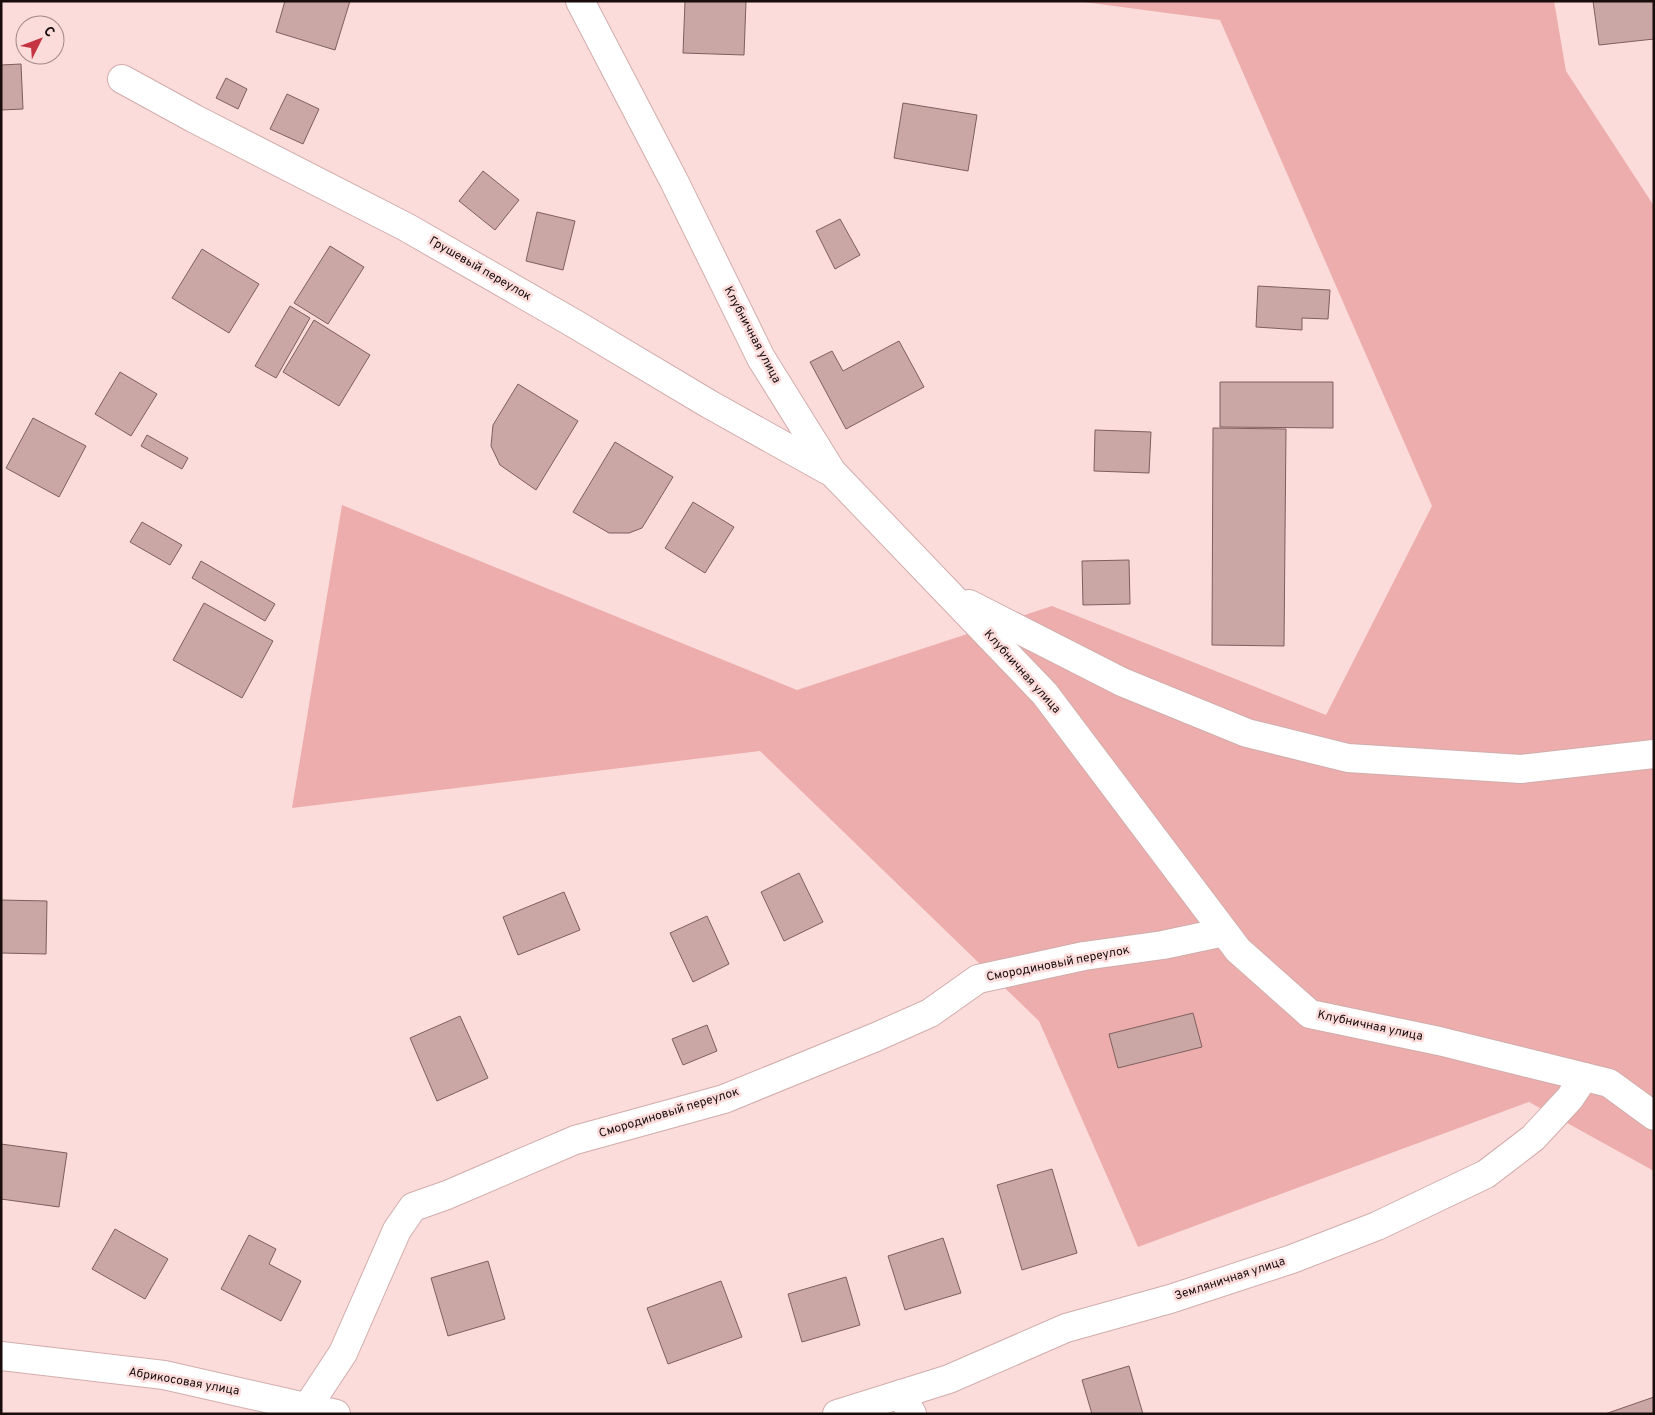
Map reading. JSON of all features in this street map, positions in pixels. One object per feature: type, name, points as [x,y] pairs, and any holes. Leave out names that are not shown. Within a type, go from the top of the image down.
[{"type":"street","name":"Клубничная улица","points":[[580,1],[674,181],[760,358],[832,472],[1045,694],[1238,950],[1310,1014],[1439,1041],[1609,1083],[1654,1116]]},
{"type":"street","name":"Грушевый переулок","points":[[122,78],[195,120],[406,227],[709,404],[832,472]]},
{"type":"street","points":[[950,594],[1122,682],[1247,733],[1348,758],[1521,769],[1654,754]]},
{"type":"street","name":"Смородиновый переулок","points":[[308,1406],[342,1352],[397,1230],[413,1207],[446,1195],[575,1140],[724,1099],[930,1013],[978,980],[1084,956],[1163,945],[1224,932]]},
{"type":"street","name":"Земляничная улица","points":[[838,1414],[907,1404],[949,1378],[1066,1328],[1208,1286],[1292,1258],[1386,1222],[1486,1174],[1533,1138],[1570,1098],[1584,1077]]},
{"type":"street","name":"Абрикосовая улица","points":[[1,1356],[164,1375],[308,1406],[336,1414]]},
{"type":"shaded area","points":[[1076,1],[1554,1],[1566,71],[1654,206],[1654,1171],[1529,1102],[1138,1247],[1039,1021],[760,751],[292,808],[342,505],[797,690],[1052,606],[1326,715],[1432,506],[1220,20]]},
{"type":"building","points":[[285,1],[350,1],[335,50],[276,32]]},
{"type":"building","points":[[685,1],[746,1],[744,55],[683,53]]},
{"type":"building","points":[[1593,1],[1654,1],[1654,39],[1599,45]]},
{"type":"building","points":[[1,65],[21,65],[23,109],[1,110]]},
{"type":"building","points":[[226,78],[247,89],[238,109],[216,98]]},
{"type":"building","points":[[287,94],[319,109],[303,144],[270,129]]},
{"type":"building","points":[[903,103],[977,115],[968,171],[894,158]]},
{"type":"building","points":[[483,171],[519,200],[495,230],[459,201]]},
{"type":"building","points":[[537,212],[575,221],[563,270],[526,261]]},
{"type":"building","points":[[840,219],[860,255],[835,269],[816,231]]},
{"type":"building","points":[[330,246],[364,267],[328,324],[294,303]]},
{"type":"building","points":[[202,249],[259,284],[229,333],[172,298]]},
{"type":"building","points":[[1258,286],[1330,290],[1328,319],[1302,318],[1302,330],[1256,327]]},
{"type":"building","points":[[290,306],[310,318],[276,378],[255,366]]},
{"type":"building","points":[[314,320],[370,355],[339,406],[283,372]]},
{"type":"building","points":[[899,341],[924,387],[846,429],[810,362],[832,351],[843,371]]},
{"type":"building","points":[[120,372],[157,394],[131,436],[95,414]]},
{"type":"building","points":[[1220,382],[1333,382],[1333,428],[1220,427]]},
{"type":"building","points":[[518,384],[578,421],[536,490],[500,465],[491,446],[493,425]]},
{"type":"building","points":[[33,418],[86,446],[59,497],[6,468]]},
{"type":"building","points":[[1213,428],[1286,429],[1284,646],[1212,645]]},
{"type":"building","points":[[1095,430],[1151,432],[1149,473],[1094,471]]},
{"type":"building","points":[[147,435],[188,458],[182,469],[141,446]]},
{"type":"building","points":[[615,442],[673,477],[642,528],[629,533],[609,533],[573,512]]},
{"type":"building","points":[[693,502],[734,527],[705,573],[665,548]]},
{"type":"building","points":[[142,522],[182,545],[170,565],[130,542]]},
{"type":"building","points":[[1129,560],[1130,604],[1083,605],[1082,561]]},
{"type":"building","points":[[201,561],[275,604],[265,621],[192,578]]},
{"type":"building","points":[[204,603],[273,641],[242,698],[173,660]]},
{"type":"building","points":[[799,873],[823,922],[784,941],[761,892]]},
{"type":"building","points":[[564,892],[580,930],[518,955],[503,917]]},
{"type":"building","points":[[1,900],[47,901],[46,954],[1,953]]},
{"type":"building","points":[[707,916],[729,964],[693,982],[670,933]]},
{"type":"building","points":[[1193,1013],[1202,1047],[1118,1068],[1109,1034]]},
{"type":"building","points":[[460,1016],[488,1078],[437,1101],[410,1038]]},
{"type":"building","points":[[707,1025],[717,1051],[683,1065],[672,1039]]},
{"type":"building","points":[[1,1144],[67,1153],[59,1207],[1,1199]]},
{"type":"building","points":[[1052,1169],[1077,1253],[1022,1270],[997,1185]]},
{"type":"building","points":[[115,1229],[168,1259],[145,1299],[92,1269]]},
{"type":"building","points":[[249,1235],[276,1249],[269,1264],[301,1281],[281,1321],[221,1289]]},
{"type":"building","points":[[943,1238],[961,1293],[905,1310],[888,1256]]},
{"type":"building","points":[[488,1261],[505,1319],[448,1336],[431,1278]]},
{"type":"building","points":[[846,1277],[860,1325],[802,1342],[788,1294]]},
{"type":"building","points":[[721,1281],[742,1337],[668,1364],[647,1308]]},
{"type":"building","points":[[1129,1366],[1143,1414],[1092,1414],[1082,1380]]},
{"type":"building","points":[[1654,1397],[1654,1414],[1605,1414]]}]
